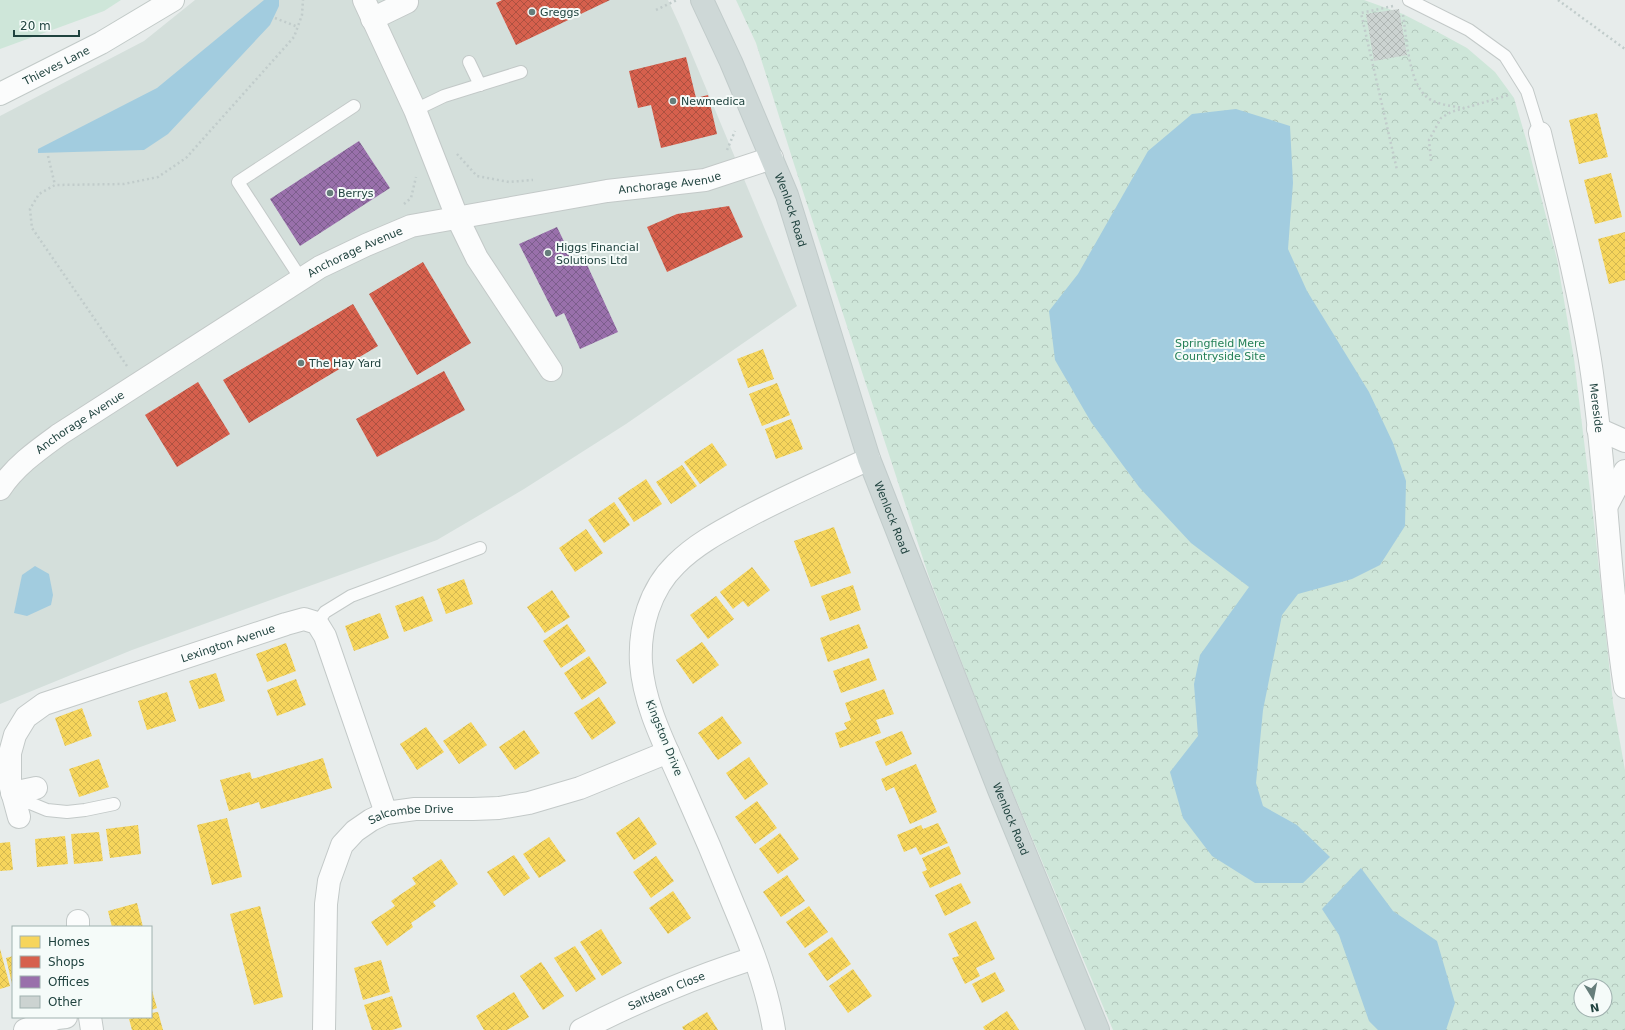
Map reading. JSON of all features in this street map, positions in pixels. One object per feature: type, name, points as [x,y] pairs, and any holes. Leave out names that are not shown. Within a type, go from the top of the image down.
[{"type":"main road","name":"Wenlock Road","points":[[702,0],[731,62],[787,195],[870,459],[994,776],[1098,1030]]},
{"type":"street","name":"Thieves Lane","points":[[0,94],[101,43],[173,0]]},
{"type":"street","points":[[407,2],[368,9],[415,110],[457,217],[477,258],[551,370]]},
{"type":"street","name":"Mereside","points":[[1540,133],[1569,256],[1590,360],[1606,507],[1616,623],[1625,686]]},
{"type":"street","name":"Anchorage Avenue","points":[[0,489],[18,468],[37,451],[320,267],[366,245],[411,226],[607,191],[705,180],[772,158]]},
{"type":"street","points":[[1598,429],[1625,441]]},
{"type":"street","name":"Kingston Drive","points":[[774,1030],[768,1002],[754,958],[714,854],[654,718],[646,690],[641,663],[645,617],[651,601],[662,582],[675,565],[688,553],[723,530],[780,500],[870,459]]},
{"type":"street","points":[[1606,507],[1625,471]]},
{"type":"street","name":"Lexington Avenue","points":[[15,804],[10,784],[9,767],[10,754],[15,736],[26,717],[44,704],[286,624],[304,620],[317,623]]},
{"type":"street","points":[[317,623],[325,636],[386,813]]},
{"type":"street","name":"Salcombe Drive","points":[[324,1030],[326,904],[329,881],[342,845],[355,831],[371,820],[386,813],[415,809],[493,808],[529,803],[580,788],[668,752]]},
{"type":"street","points":[[15,804],[36,788]]},
{"type":"street","name":"Saltdean Close","points":[[581,1030],[669,989],[712,972],[754,958]]},
{"type":"street","points":[[26,1030],[57,1018]]},
{"type":"street","points":[[90,1018],[92,1030]]},
{"type":"lane","points":[[1408,0],[1469,30],[1504,56],[1527,91],[1540,133]]},
{"type":"lane","points":[[469,62],[480,85]]},
{"type":"lane","points":[[415,110],[444,96],[521,72]]},
{"type":"lane","points":[[301,279],[238,182],[354,106]]},
{"type":"lane","points":[[317,623],[325,612],[351,596],[480,548]]},
{"type":"lane","points":[[15,804],[30,803],[47,810],[67,812],[114,804]]},
{"type":"path","points":[[140,383],[32,228],[30,209],[39,194],[56,184],[124,184],[158,177],[186,158],[294,37],[302,15],[303,0]]},
{"type":"path","points":[[656,10],[677,0]]},
{"type":"path","points":[[1558,0],[1625,49]]},
{"type":"path","points":[[1395,6],[1361,13],[1397,170]]},
{"type":"path","points":[[1403,12],[1411,65],[1415,80],[1428,98],[1442,104],[1464,108]]},
{"type":"path","points":[[275,18],[298,27]]},
{"type":"path","points":[[1431,160],[1430,140],[1441,118],[1451,112],[1527,91]]},
{"type":"path","points":[[725,154],[735,132],[734,124]]},
{"type":"path","points":[[431,149],[448,144],[477,176],[509,182],[540,179]]},
{"type":"path","points":[[48,156],[56,184]]},
{"type":"path","points":[[401,208],[411,198],[416,177],[415,171]]},
{"type":"shaded area","points":[[195,0],[668,0],[797,306],[626,424],[524,489],[437,540],[132,650],[0,704],[0,116],[144,41]]},
{"type":"green space","points":[[0,0],[121,0],[104,11],[0,49]]},
{"type":"green space","name":"Springfield Mere Countryside Site","points":[[736,0],[1364,0],[1403,14],[1467,48],[1495,72],[1514,98],[1526,139],[1557,259],[1574,359],[1595,531],[1613,703],[1625,770],[1625,1030],[1113,1030],[999,759],[929,577],[756,43]]},
{"type":"water","points":[[264,0],[279,0],[279,6],[270,25],[168,134],[144,150],[38,153],[38,149],[157,88]]},
{"type":"water","points":[[1236,109],[1290,126],[1293,183],[1288,249],[1307,291],[1369,392],[1393,443],[1406,481],[1405,526],[1380,565],[1352,579],[1298,594],[1282,615],[1263,710],[1256,783],[1263,806],[1297,825],[1330,857],[1303,883],[1255,883],[1212,856],[1183,818],[1170,772],[1198,736],[1194,684],[1200,655],[1249,587],[1191,543],[1139,487],[1091,422],[1055,360],[1049,311],[1078,274],[1148,151],[1192,114]]},
{"type":"water","points":[[35,566],[49,574],[53,595],[51,605],[27,616],[14,613],[22,575]]},
{"type":"water","points":[[1361,868],[1393,911],[1437,941],[1455,1003],[1446,1030],[1378,1030],[1369,1021],[1339,935],[1322,909]]},
{"type":"building: Homes","points":[[1597,113],[1608,157],[1579,164],[1569,120]]},
{"type":"building: Homes","points":[[1611,173],[1622,217],[1595,224],[1584,180]]},
{"type":"building: Homes","points":[[1625,232],[1625,280],[1609,284],[1598,239]]},
{"type":"building: Homes","points":[[763,349],[774,379],[748,388],[737,359]]},
{"type":"building: Homes","points":[[777,383],[790,415],[762,426],[749,394]]},
{"type":"building: Homes","points":[[791,419],[803,449],[776,459],[765,429]]},
{"type":"building: Homes","points":[[712,443],[727,465],[700,484],[684,462]]},
{"type":"building: Homes","points":[[682,465],[697,486],[671,504],[656,482]]},
{"type":"building: Homes","points":[[646,479],[662,504],[634,522],[618,498]]},
{"type":"building: Homes","points":[[614,502],[630,525],[604,543],[588,520]]},
{"type":"building: Homes","points":[[834,527],[851,573],[811,587],[794,541]]},
{"type":"building: Homes","points":[[586,529],[603,553],[575,572],[559,548]]},
{"type":"building: Homes","points":[[752,567],[770,590],[748,607],[743,601],[733,609],[720,592]]},
{"type":"building: Homes","points":[[464,579],[473,604],[446,614],[437,589]]},
{"type":"building: Homes","points":[[853,585],[861,610],[830,621],[821,596]]},
{"type":"building: Homes","points":[[552,590],[570,617],[545,633],[527,607]]},
{"type":"building: Homes","points":[[423,596],[433,621],[404,632],[395,606]]},
{"type":"building: Homes","points":[[716,596],[734,619],[708,639],[690,615]]},
{"type":"building: Homes","points":[[380,613],[389,638],[354,651],[345,626]]},
{"type":"building: Homes","points":[[567,624],[586,651],[561,668],[543,641]]},
{"type":"building: Homes","points":[[859,624],[868,648],[828,662],[820,638]]},
{"type":"building: Homes","points":[[702,642],[719,665],[693,684],[676,660]]},
{"type":"building: Homes","points":[[286,643],[296,671],[267,682],[256,654]]},
{"type":"building: Homes","points":[[589,656],[607,683],[582,700],[564,673]]},
{"type":"building: Homes","points":[[869,658],[877,680],[841,693],[833,671]]},
{"type":"building: Homes","points":[[216,673],[225,701],[199,709],[189,681]]},
{"type":"building: Homes","points":[[296,679],[306,705],[277,716],[267,690]]},
{"type":"building: Homes","points":[[884,689],[894,714],[876,720],[881,733],[840,748],[835,733],[847,729],[844,723],[851,720],[845,703]]},
{"type":"building: Homes","points":[[167,692],[176,721],[147,730],[138,701]]},
{"type":"building: Homes","points":[[599,697],[616,723],[592,740],[574,713]]},
{"type":"building: Homes","points":[[82,708],[92,736],[65,746],[55,718]]},
{"type":"building: Homes","points":[[722,716],[742,743],[718,760],[698,733]]},
{"type":"building: Homes","points":[[471,722],[487,745],[459,764],[443,741]]},
{"type":"building: Homes","points":[[426,727],[444,752],[417,770],[400,744]]},
{"type":"building: Homes","points":[[524,730],[540,753],[515,770],[499,747]]},
{"type":"building: Homes","points":[[902,731],[912,754],[886,766],[875,742]]},
{"type":"building: Homes","points":[[749,757],[768,784],[745,800],[726,773]]},
{"type":"building: Homes","points":[[323,758],[332,788],[261,809],[259,802],[229,811],[220,780],[250,772],[252,779]]},
{"type":"building: Homes","points":[[99,759],[109,787],[79,797],[69,769]]},
{"type":"building: Homes","points":[[916,764],[937,812],[910,824],[894,787],[886,791],[881,779]]},
{"type":"building: Homes","points":[[757,801],[777,828],[755,844],[735,817]]},
{"type":"building: Homes","points":[[639,817],[657,844],[634,860],[616,833]]},
{"type":"building: Homes","points":[[227,818],[242,877],[212,885],[197,825]]},
{"type":"building: Homes","points":[[938,823],[948,843],[920,855],[916,847],[904,852],[897,835],[921,825],[923,829]]},
{"type":"building: Homes","points":[[138,825],[141,854],[110,858],[106,829]]},
{"type":"building: Homes","points":[[99,832],[103,861],[74,864],[71,834]]},
{"type":"building: Homes","points":[[780,833],[799,859],[778,874],[759,849]]},
{"type":"building: Homes","points":[[65,836],[68,864],[37,867],[35,839]]},
{"type":"building: Homes","points":[[549,837],[566,861],[539,878],[523,854]]},
{"type":"building: Homes","points":[[10,842],[13,870],[0,871],[0,843]]},
{"type":"building: Homes","points":[[949,846],[961,874],[930,888],[922,872],[927,870],[922,858]]},
{"type":"building: Homes","points":[[514,855],[530,878],[504,896],[487,872]]},
{"type":"building: Homes","points":[[656,856],[674,881],[651,898],[633,872]]},
{"type":"building: Homes","points":[[441,859],[458,884],[433,902],[436,906],[411,923],[413,927],[387,946],[371,922],[395,906],[391,901],[416,884],[412,878]]},
{"type":"building: Homes","points":[[787,875],[805,901],[781,917],[763,892]]},
{"type":"building: Homes","points":[[961,883],[971,903],[945,916],[935,895]]},
{"type":"building: Homes","points":[[673,891],[691,918],[668,934],[649,908]]},
{"type":"building: Homes","points":[[137,903],[143,926],[112,926],[108,911]]},
{"type":"building: Homes","points":[[260,906],[283,997],[254,1005],[230,914]]},
{"type":"building: Homes","points":[[809,906],[828,932],[805,948],[786,922]]},
{"type":"building: Homes","points":[[976,921],[995,959],[976,968],[980,976],[965,984],[952,958],[959,956],[948,934]]},
{"type":"building: Homes","points":[[601,929],[622,963],[602,976],[580,942]]},
{"type":"building: Homes","points":[[832,937],[851,964],[827,981],[808,954]]},
{"type":"building: Homes","points":[[575,946],[596,979],[576,992],[554,958]]},
{"type":"building: Homes","points":[[0,949],[10,986],[0,989]]},
{"type":"building: Homes","points":[[12,956],[12,984],[6,958]]},
{"type":"building: Homes","points":[[381,960],[390,992],[363,1000],[354,968]]},
{"type":"building: Homes","points":[[541,962],[564,996],[543,1010],[520,976]]},
{"type":"building: Homes","points":[[853,969],[872,996],[848,1013],[829,986]]},
{"type":"building: Homes","points":[[995,972],[1005,991],[982,1003],[972,984]]},
{"type":"building: Homes","points":[[152,990],[157,1008],[152,1010]]},
{"type":"building: Homes","points":[[514,992],[529,1017],[507,1030],[484,1030],[476,1016]]},
{"type":"building: Homes","points":[[392,996],[402,1027],[392,1030],[372,1030],[364,1005]]},
{"type":"building: Homes","points":[[1007,1011],[1019,1030],[985,1030],[983,1027]]},
{"type":"building: Homes","points":[[158,1012],[163,1030],[132,1030],[129,1019],[152,1018],[152,1013]]},
{"type":"building: Homes","points":[[707,1012],[718,1030],[684,1030],[682,1027]]},
{"type":"building: Shops","points":[[502,0],[610,0],[516,45],[496,3]]},
{"type":"building: Shops","name":"Newmedica","points":[[686,57],[696,98],[708,95],[717,134],[661,148],[651,105],[638,108],[629,71]]},
{"type":"building: Shops","points":[[729,206],[743,237],[667,272],[647,227],[677,214]]},
{"type":"building: Shops","name":"The Hay Yard","points":[[423,262],[471,343],[417,375],[369,294]]},
{"type":"building: Shops","name":"The Hay Yard","points":[[353,304],[378,346],[249,423],[223,380]]},
{"type":"building: Shops","name":"The Hay Yard","points":[[444,371],[465,410],[377,457],[356,419]]},
{"type":"building: Shops","points":[[198,382],[230,434],[177,467],[145,415]]},
{"type":"building: Offices","name":"Berrys","points":[[359,141],[390,188],[300,246],[270,199]]},
{"type":"building: Offices","points":[[557,227],[573,260],[583,256],[618,332],[580,349],[564,313],[556,317],[519,244]]},
{"type":"building: Other","points":[[1399,9],[1407,55],[1374,61],[1366,14]]},
{"type":"place","name":"Greggs","points":[[532,12]]},
{"type":"place","name":"Newmedica","points":[[673,101]]},
{"type":"place","name":"Berrys","points":[[330,193]]},
{"type":"place","name":"Higgs Financial Solutions Ltd","points":[[548,253]]},
{"type":"place","name":"The Hay Yard","points":[[301,363]]}]
